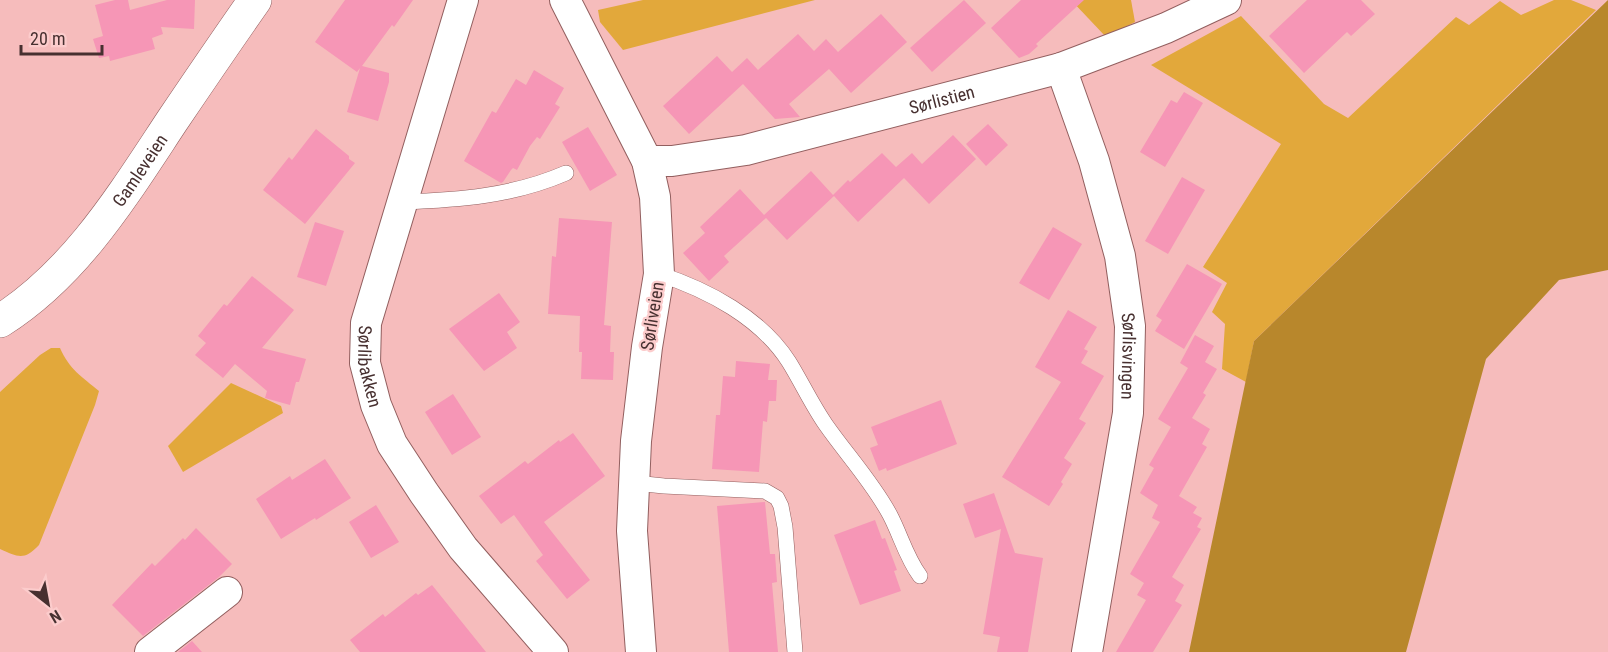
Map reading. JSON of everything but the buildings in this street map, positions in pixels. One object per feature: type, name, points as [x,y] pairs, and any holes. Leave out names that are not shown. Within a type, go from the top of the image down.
[{"type":"street","name":"Gamleveien","points":[[0,321],[30,300],[90,240],[147,161],[255,0]]},
{"type":"street","name":"Sørlibakken","points":[[463,0],[366,323],[365,363],[376,405],[392,444],[463,548],[553,652]]},
{"type":"street","name":"Sørliveien","points":[[565,0],[647,161],[655,197],[659,274],[647,347],[636,441],[632,531],[641,652]]},
{"type":"street","name":"Sørlistien","points":[[647,161],[672,161],[746,150],[1061,68],[1166,28],[1226,0]]},
{"type":"street","name":"Sørlisvingen","points":[[1061,68],[1094,161],[1120,256],[1130,326],[1128,413],[1087,652]]},
{"type":"street","points":[[150,652],[227,592]]},
{"type":"lane","points":[[402,202],[447,201],[509,192],[540,184],[566,173]]},
{"type":"lane","points":[[659,274],[686,283],[730,307],[763,330],[773,340],[789,362],[825,423],[881,500],[910,563],[920,576]]},
{"type":"lane","points":[[635,483],[765,491],[777,498],[785,527],[795,652]]},
{"type":"shaded area","points":[[643,0],[815,0],[623,50],[600,22],[598,10]]},
{"type":"shaded area","points":[[1071,0],[1131,0],[1135,22],[1106,37]]},
{"type":"shaded area","points":[[1554,0],[1571,0],[1596,10],[1254,341],[1246,382],[1222,369],[1225,324],[1212,312],[1227,283],[1203,267],[1281,144],[1151,65],[1241,16],[1324,104],[1348,118],[1456,17],[1469,25],[1500,1],[1521,15]]},
{"type":"shaded area","points":[[1608,0],[1608,270],[1559,280],[1486,359],[1406,652],[1189,652],[1254,341]]},
{"type":"shaded area","points":[[51,348],[60,348],[72,367],[99,391],[39,545],[29,554],[21,556],[0,549],[0,392],[40,355]]},
{"type":"shaded area","points":[[231,383],[281,406],[283,413],[183,472],[168,446]]}]
